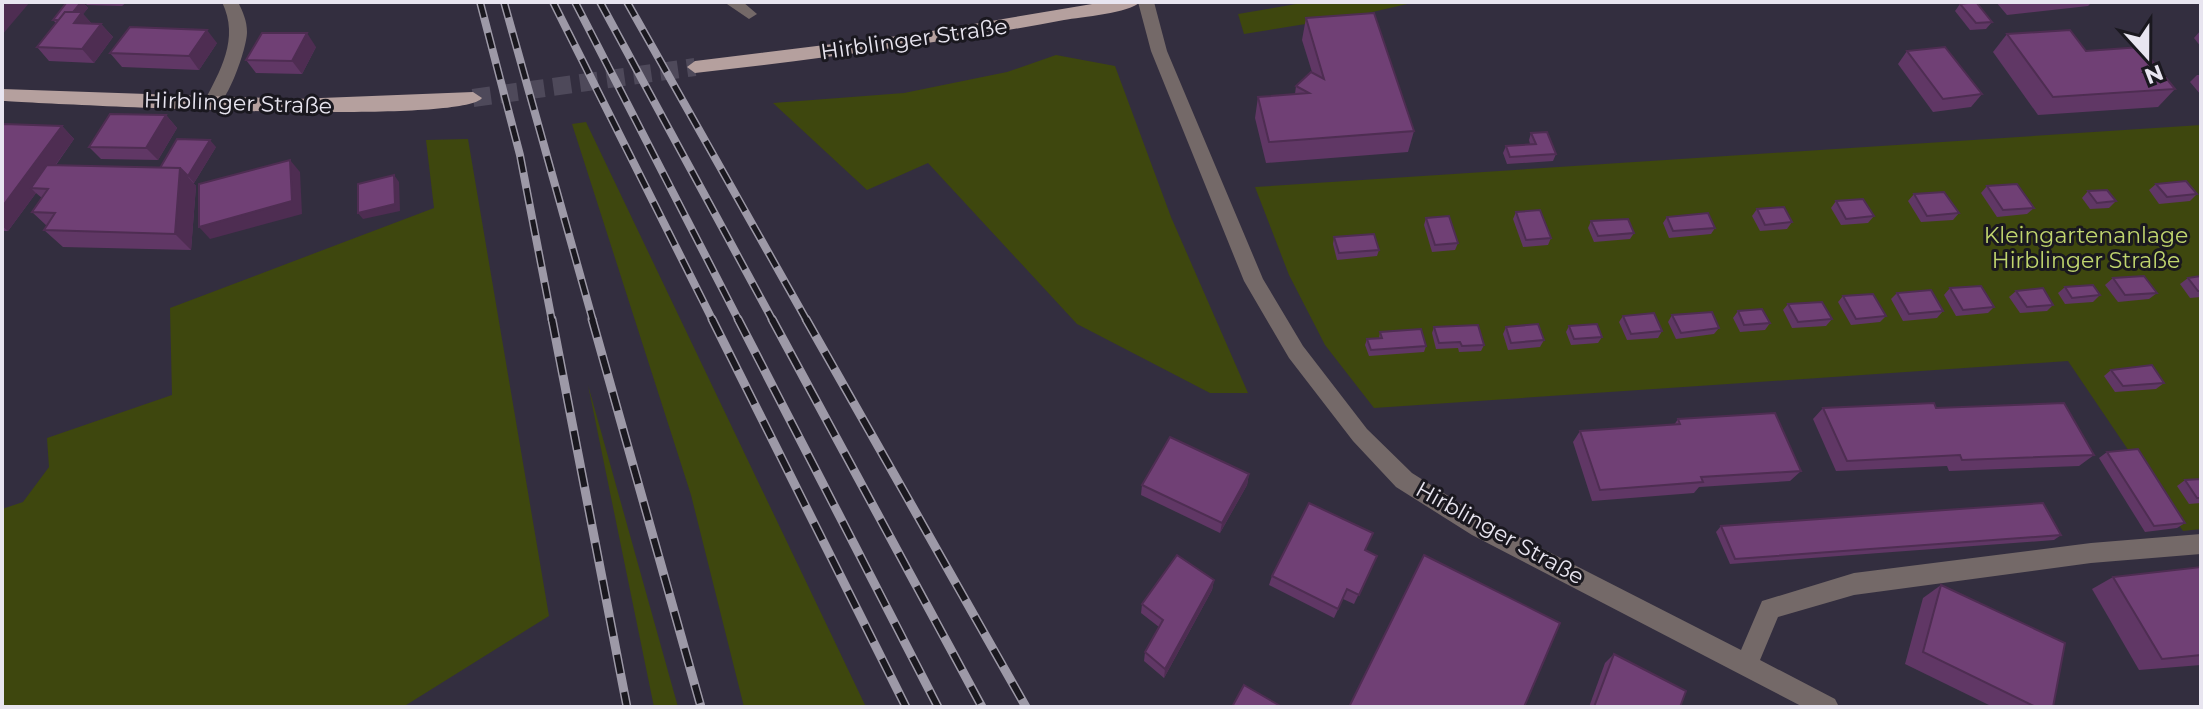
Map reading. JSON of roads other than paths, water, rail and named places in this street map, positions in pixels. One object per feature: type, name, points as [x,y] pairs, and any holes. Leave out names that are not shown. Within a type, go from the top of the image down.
[{"type":"main road","name":"Hirblinger Straße","points":[[695,67],[826,53],[1038,21],[1132,2]]},
{"type":"main road","name":"Hirblinger Straße","points":[[2,95],[212,104],[370,106],[473,98]]},
{"type":"street","points":[[212,104],[239,45],[239,19],[230,2]]},
{"type":"street","points":[[732,2],[749,14]]},
{"type":"street","name":"Hirblinger Straße","points":[[1146,2],[1163,61],[1254,281],[1296,352],[1360,435],[1404,480],[1480,528],[1827,707]]},
{"type":"street","points":[[1747,664],[1770,609],[1854,584],[2091,553],[2201,544]]},
{"type":"tunnel","points":[[473,98],[695,67]]},
{"type":"railway","points":[[480,2],[520,155],[552,321]]},
{"type":"railway","points":[[504,2],[593,321]]},
{"type":"railway","points":[[553,2],[713,321]]},
{"type":"railway","points":[[575,2],[739,321]]},
{"type":"railway","points":[[600,2],[773,321]]},
{"type":"railway","points":[[627,2],[807,321]]},
{"type":"railway","points":[[552,319],[627,707]]},
{"type":"railway","points":[[592,319],[701,707]]},
{"type":"railway","points":[[738,319],[938,707]]},
{"type":"railway","points":[[772,319],[982,707]]},
{"type":"railway","points":[[806,319],[1026,707]]},
{"type":"railway","points":[[713,321],[906,707]]},
{"type":"park label","name":"Kleingartenanlage Hirblinger Straße","points":[[2086,248]]}]
